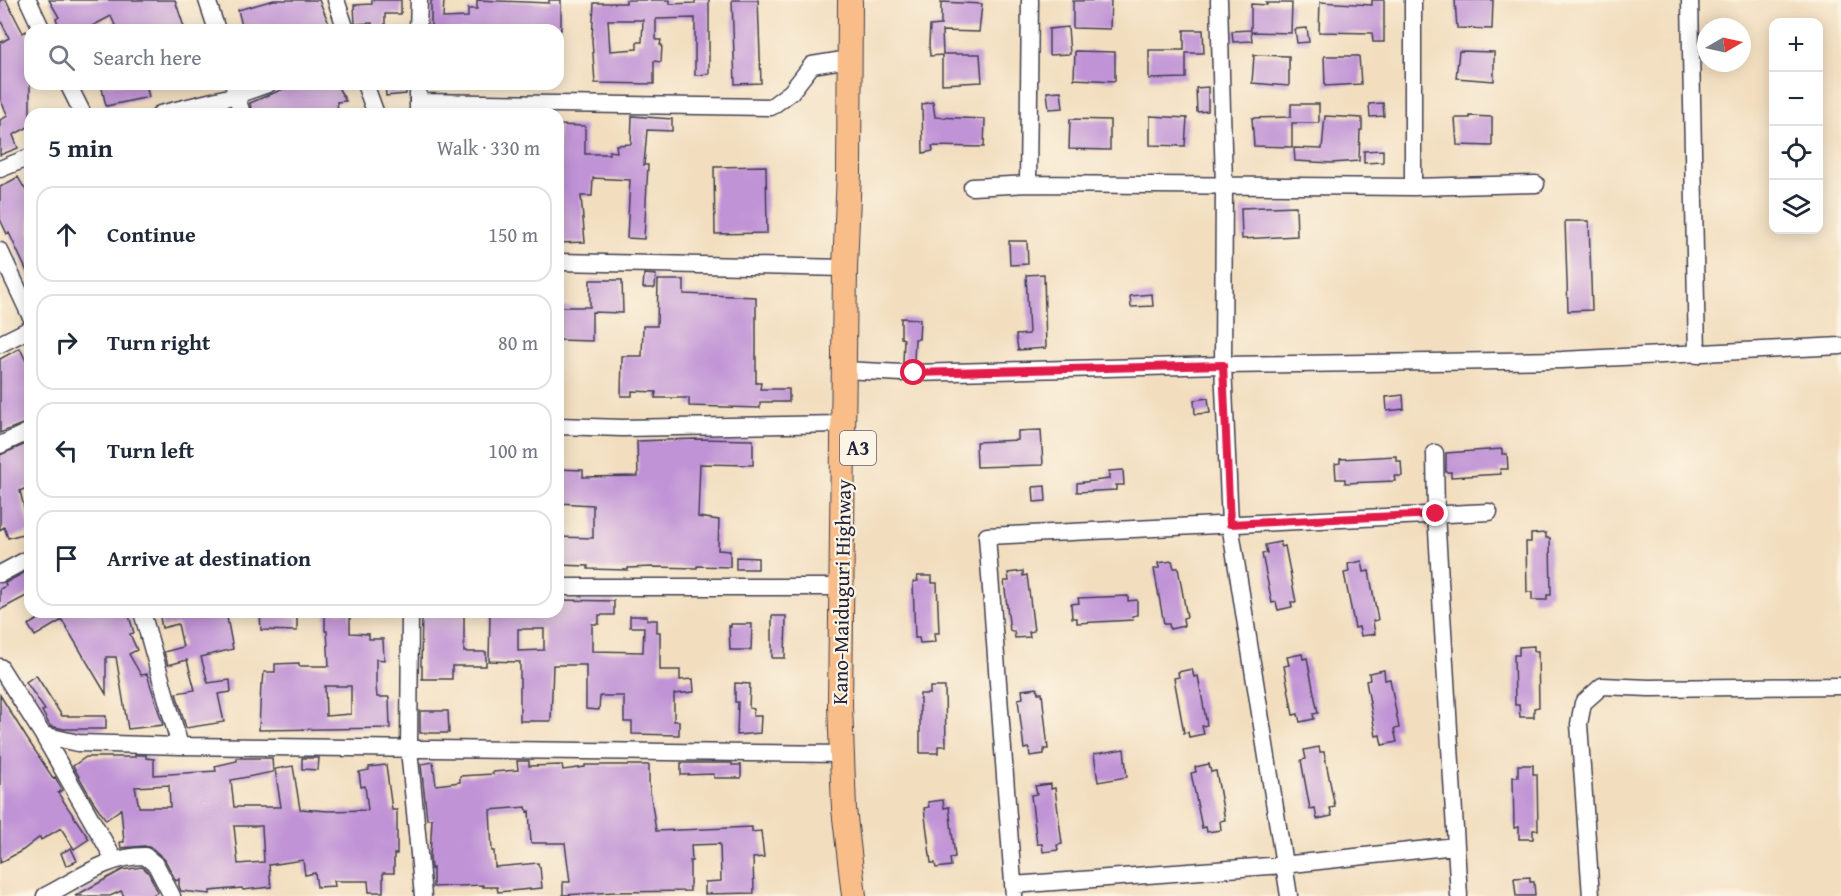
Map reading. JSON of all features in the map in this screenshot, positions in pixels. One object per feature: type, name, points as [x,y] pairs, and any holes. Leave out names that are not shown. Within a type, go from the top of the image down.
[{"type":"highway","name":"Kano-Maiduguri Highway","points":[[849,0],[849,173],[845,268],[852,370],[844,424],[840,705],[844,809],[854,896]]},
{"type":"highway","name":"Kano-Maiduguri Highway","points":[[866,0],[852,370],[856,705],[860,810],[868,896]]},
{"type":"street","points":[[28,0],[39,24]]},
{"type":"street","points":[[207,0],[215,24]]},
{"type":"street","points":[[336,0],[344,24]]},
{"type":"street","points":[[418,24],[419,0]]},
{"type":"street","points":[[1028,184],[1030,0]]},
{"type":"street","points":[[1219,0],[1224,184],[1223,365],[1230,524],[1288,896]]},
{"type":"street","points":[[1413,0],[1413,187]]},
{"type":"street","points":[[1690,0],[1697,355]]},
{"type":"street","points":[[418,90],[418,108],[771,107],[790,92],[812,65],[849,59]]},
{"type":"street","points":[[71,90],[80,108]]},
{"type":"street","points":[[178,108],[232,90]]},
{"type":"street","points":[[235,90],[240,108]]},
{"type":"street","points":[[367,90],[374,108]]},
{"type":"street","points":[[0,169],[24,159]]},
{"type":"street","points":[[972,187],[1028,184],[1413,187],[1536,184]]},
{"type":"street","points":[[0,251],[24,302]]},
{"type":"street","points":[[564,262],[845,268]]},
{"type":"street","points":[[0,344],[24,332]]},
{"type":"street","points":[[852,370],[908,373],[1562,360],[1841,346]]},
{"type":"street","points":[[564,426],[622,428],[844,424]]},
{"type":"street","points":[[0,445],[24,434]]},
{"type":"street","points":[[1435,453],[1436,514],[1459,896]]},
{"type":"street","points":[[1455,846],[1283,865],[1013,890],[987,536],[1489,512]]},
{"type":"street","points":[[0,574],[24,561]]},
{"type":"street","points":[[564,587],[841,587]]},
{"type":"street","points":[[144,618],[180,746]]},
{"type":"street","points":[[410,618],[409,749],[423,896]]},
{"type":"street","points":[[0,667],[43,735],[114,859]]},
{"type":"street","points":[[1591,896],[1579,724],[1583,703],[1602,686],[1649,688],[1841,686]]},
{"type":"street","points":[[43,735],[78,743],[180,746],[842,754]]},
{"type":"street","points":[[54,894],[114,859],[145,856],[156,865],[172,896]]},
{"type":"building","points":[[0,0],[6,0],[24,32],[24,90],[30,90],[30,108],[24,108],[24,129],[13,135],[18,148],[0,155],[0,120],[8,116],[0,99],[0,43],[9,38],[0,19]]},
{"type":"building","points":[[49,0],[175,0],[183,24],[114,24],[111,16],[96,24],[58,24],[56,19],[59,17]]},
{"type":"building","points":[[274,0],[319,0],[329,24],[242,24],[238,10]]},
{"type":"building","points":[[372,0],[401,0],[401,14],[385,14],[385,24],[355,24],[354,5],[372,4]]},
{"type":"building","points":[[431,0],[444,0],[443,18],[468,17],[468,9],[477,9],[477,0],[549,3],[549,0],[561,0],[561,24],[431,24]]},
{"type":"building","points":[[626,0],[670,0],[670,4],[709,0],[709,74],[695,75],[695,18],[656,19],[656,40],[661,40],[660,45],[662,45],[661,62],[654,61],[654,84],[595,83],[592,40],[594,3],[626,3]],"holes":[[[608,20],[643,20],[642,42],[637,42],[637,49],[610,51]]]},
{"type":"building","points":[[732,0],[758,0],[761,83],[735,84]]},
{"type":"building","points":[[1111,0],[1110,29],[1073,28],[1073,1]]},
{"type":"building","points":[[1372,0],[1384,0],[1384,42],[1373,42],[1372,33],[1319,32],[1320,2],[1372,5]]},
{"type":"building","points":[[1455,0],[1493,0],[1492,29],[1457,28]]},
{"type":"building","points":[[941,2],[982,4],[979,32],[942,31],[943,54],[980,54],[982,82],[942,84],[942,55],[930,56],[929,45],[930,26],[941,25]]},
{"type":"building","points":[[1266,3],[1292,3],[1291,33],[1251,32],[1252,41],[1233,42],[1232,31],[1251,30],[1251,4],[1267,5]]},
{"type":"building","points":[[1068,27],[1070,54],[1049,55],[1049,29]]},
{"type":"building","points":[[1307,28],[1309,42],[1297,43],[1295,29]]},
{"type":"building","points":[[1184,30],[1203,30],[1204,53],[1186,53],[1186,78],[1149,79],[1149,50],[1184,50]]},
{"type":"building","points":[[1075,51],[1115,52],[1115,81],[1074,79]]},
{"type":"building","points":[[1459,51],[1494,52],[1494,81],[1456,78]]},
{"type":"building","points":[[1254,55],[1289,56],[1289,86],[1252,83]]},
{"type":"building","points":[[1324,56],[1359,56],[1361,84],[1325,86]]},
{"type":"building","points":[[1208,87],[1208,111],[1197,112],[1196,88]]},
{"type":"building","points":[[102,90],[147,90],[149,97],[106,106]]},
{"type":"building","points":[[281,90],[340,90],[346,101],[337,102],[338,108],[251,108],[250,103]]},
{"type":"building","points":[[386,90],[406,90],[406,94],[386,96]]},
{"type":"building","points":[[1061,91],[1063,108],[1049,109],[1047,92]]},
{"type":"building","points":[[933,102],[935,117],[985,119],[984,147],[932,146],[933,151],[923,153],[922,104]]},
{"type":"building","points":[[1383,103],[1384,116],[1370,117],[1369,104]]},
{"type":"building","points":[[1291,104],[1319,104],[1319,123],[1292,123],[1292,147],[1254,146],[1252,118],[1291,117]]},
{"type":"building","points":[[632,116],[672,119],[672,131],[647,130],[644,165],[648,165],[644,239],[627,238],[630,180],[593,178],[592,196],[581,196],[585,242],[564,243],[564,125],[585,126],[585,154],[609,154],[609,151],[617,152],[616,145],[631,144]]},
{"type":"building","points":[[1150,116],[1187,118],[1185,146],[1150,145]]},
{"type":"building","points":[[1325,116],[1362,118],[1359,161],[1332,163],[1295,161],[1294,148],[1322,149]]},
{"type":"building","points":[[1470,116],[1492,117],[1492,146],[1457,145],[1455,118],[1470,118]]},
{"type":"building","points":[[1070,119],[1110,120],[1110,150],[1069,149]]},
{"type":"building","points":[[1383,150],[1383,162],[1364,163],[1364,151]]},
{"type":"building","points":[[766,166],[767,233],[715,234],[714,167]]},
{"type":"building","points":[[18,177],[24,188],[24,265],[0,219],[0,187]]},
{"type":"building","points":[[1296,206],[1297,236],[1242,239],[1241,208]]},
{"type":"building","points":[[1565,221],[1589,221],[1592,310],[1568,311]]},
{"type":"building","points":[[1009,241],[1027,241],[1028,264],[1010,265]]},
{"type":"building","points":[[644,274],[656,275],[655,288],[643,288]]},
{"type":"building","points":[[1044,274],[1046,348],[1018,350],[1016,335],[1029,334],[1026,275]]},
{"type":"building","points":[[590,280],[622,280],[623,313],[592,312],[592,341],[564,340],[564,307],[590,307]]},
{"type":"building","points":[[658,280],[684,280],[684,294],[756,297],[756,383],[761,383],[760,389],[789,389],[789,402],[760,402],[760,408],[689,406],[689,398],[655,398],[656,392],[632,391],[632,396],[621,396],[622,356],[642,356],[643,326],[657,326]]},
{"type":"building","points":[[1152,294],[1153,306],[1131,307],[1130,296]]},
{"type":"building","points":[[901,318],[920,319],[919,339],[915,339],[914,362],[908,364],[903,363],[904,339],[901,338]]},
{"type":"building","points":[[20,348],[24,357],[24,423],[0,433],[0,359]]},
{"type":"building","points":[[1403,395],[1404,409],[1387,411],[1386,397]]},
{"type":"building","points":[[1208,398],[1210,413],[1195,414],[1194,400]]},
{"type":"building","points":[[1041,430],[1043,465],[977,467],[976,442],[1018,440],[1018,431]]},
{"type":"building","points":[[753,440],[753,465],[700,464],[698,517],[719,520],[718,550],[730,551],[730,567],[653,567],[628,568],[628,570],[588,569],[588,566],[564,565],[564,537],[593,538],[593,505],[564,503],[564,469],[583,470],[583,477],[638,476],[637,441]]},
{"type":"building","points":[[24,445],[24,489],[20,491],[24,507],[24,534],[8,538],[4,527],[0,530],[0,455]]},
{"type":"building","points":[[1502,449],[1502,454],[1507,454],[1508,469],[1500,469],[1501,474],[1451,477],[1451,472],[1446,472],[1446,453]]},
{"type":"building","points":[[1396,456],[1396,461],[1401,461],[1402,476],[1394,476],[1395,481],[1345,483],[1345,479],[1336,479],[1335,464],[1340,463],[1340,459]]},
{"type":"building","points":[[1123,470],[1124,485],[1116,485],[1116,490],[1077,492],[1077,483],[1109,479],[1109,471]]},
{"type":"building","points":[[1045,486],[1046,501],[1034,502],[1033,487]]},
{"type":"building","points":[[1546,533],[1546,538],[1550,538],[1551,595],[1547,595],[1547,600],[1532,600],[1532,592],[1527,592],[1526,542],[1531,542],[1531,534]]},
{"type":"building","points":[[1280,542],[1281,547],[1285,546],[1296,602],[1291,602],[1292,607],[1278,610],[1276,602],[1272,603],[1262,554],[1267,553],[1265,545]]},
{"type":"building","points":[[736,557],[758,558],[758,569],[736,569]]},
{"type":"building","points":[[1172,561],[1174,568],[1178,568],[1187,617],[1183,618],[1184,626],[1170,629],[1169,624],[1164,624],[1154,569],[1159,568],[1158,563]]},
{"type":"building","points":[[1362,561],[1364,572],[1369,571],[1378,620],[1373,621],[1375,634],[1361,636],[1359,627],[1355,628],[1344,573],[1349,572],[1348,564]]},
{"type":"building","points":[[1023,571],[1023,576],[1027,575],[1034,631],[1029,632],[1030,637],[1015,638],[1014,631],[1010,631],[1004,581],[1009,581],[1008,573]]},
{"type":"building","points":[[24,573],[24,597],[0,610],[0,589],[6,586],[5,583]]},
{"type":"building","points":[[917,576],[932,576],[932,583],[937,583],[939,633],[934,633],[935,642],[920,643],[919,638],[915,638],[913,582],[918,581]]},
{"type":"building","points":[[1128,596],[1128,601],[1137,600],[1137,615],[1132,616],[1133,620],[1077,623],[1077,618],[1072,618],[1071,604],[1079,603],[1078,598]]},
{"type":"building","points":[[564,600],[614,601],[614,615],[599,615],[599,624],[592,624],[592,651],[643,652],[644,627],[630,627],[630,616],[647,616],[647,620],[657,620],[657,632],[660,632],[660,670],[680,670],[680,680],[693,679],[694,692],[674,694],[674,721],[679,721],[679,735],[632,734],[632,722],[624,722],[624,696],[600,696],[599,710],[586,709],[586,665],[553,665],[551,721],[520,721],[520,662],[489,661],[490,618],[564,618]],"holes":[[[518,629],[544,629],[544,650],[518,651]]]},
{"type":"building","points":[[772,616],[786,616],[785,658],[772,658]]},
{"type":"building","points":[[40,618],[130,618],[134,633],[130,634],[137,650],[129,654],[141,675],[147,674],[163,725],[128,729],[116,657],[106,657],[106,694],[62,620],[35,636],[28,625]]},
{"type":"building","points":[[160,618],[227,618],[233,649],[201,657],[208,683],[230,680],[231,692],[218,694],[224,722],[186,728],[176,693],[195,690],[187,660],[168,665],[164,652],[183,647],[178,624],[162,628]]},
{"type":"building","points":[[260,618],[297,618],[297,631],[261,630]]},
{"type":"building","points":[[325,618],[350,618],[350,633],[369,634],[369,639],[383,639],[384,660],[376,659],[376,686],[377,697],[389,697],[390,728],[259,730],[261,684],[263,684],[264,672],[275,672],[275,664],[299,663],[299,666],[329,666],[327,631],[325,631]],"holes":[[[325,686],[351,686],[351,714],[326,716]]]},
{"type":"building","points":[[422,618],[464,618],[464,652],[486,652],[486,666],[452,666],[452,679],[422,679]]},
{"type":"building","points":[[731,624],[752,624],[751,650],[730,650],[729,626],[731,627]]},
{"type":"building","points":[[1534,646],[1534,651],[1538,651],[1539,707],[1534,708],[1534,717],[1520,717],[1519,705],[1515,705],[1514,655],[1519,655],[1519,647]]},
{"type":"building","points":[[1302,654],[1303,659],[1307,658],[1318,713],[1313,714],[1314,719],[1300,722],[1298,714],[1293,715],[1284,666],[1289,665],[1287,657]]},
{"type":"building","points":[[1192,669],[1194,677],[1198,676],[1207,725],[1202,726],[1204,734],[1189,737],[1188,732],[1184,733],[1174,678],[1179,677],[1178,672]]},
{"type":"building","points":[[1384,670],[1385,680],[1390,679],[1399,728],[1394,729],[1397,742],[1382,745],[1380,735],[1376,736],[1366,681],[1370,680],[1369,673]]},
{"type":"building","points":[[36,675],[62,716],[106,716],[106,729],[64,729],[50,726],[42,711],[45,710],[26,682]]},
{"type":"building","points":[[735,683],[750,684],[749,708],[754,709],[753,716],[761,716],[760,733],[737,735],[738,702],[735,702]]},
{"type":"building","points":[[930,687],[945,687],[946,746],[938,746],[938,753],[920,753],[920,694],[930,694]]},
{"type":"building","points":[[1037,688],[1038,693],[1042,693],[1048,749],[1044,749],[1044,754],[1030,756],[1029,748],[1024,749],[1018,699],[1023,698],[1022,690]]},
{"type":"building","points":[[0,695],[53,778],[55,777],[62,790],[58,793],[89,839],[74,849],[61,828],[41,840],[40,837],[0,863]]},
{"type":"building","points":[[420,711],[448,711],[449,733],[420,733]]},
{"type":"building","points":[[1319,747],[1320,752],[1324,752],[1335,807],[1330,808],[1332,816],[1317,819],[1315,808],[1310,809],[1301,760],[1306,759],[1304,750]]},
{"type":"building","points":[[1124,749],[1127,777],[1098,782],[1094,754]]},
{"type":"building","points":[[135,755],[146,755],[146,758],[154,759],[154,775],[216,771],[215,766],[237,761],[237,758],[272,758],[273,772],[231,780],[234,807],[281,807],[275,769],[293,766],[300,809],[329,811],[368,810],[365,786],[361,787],[359,772],[369,770],[369,767],[386,765],[392,810],[397,810],[397,854],[394,854],[394,873],[383,873],[383,892],[369,892],[368,881],[334,881],[335,886],[317,887],[315,873],[305,875],[303,860],[269,865],[271,887],[210,891],[210,894],[181,891],[179,879],[176,881],[165,860],[152,848],[144,846],[121,848],[120,842],[124,842],[121,809],[106,820],[73,766],[86,757],[135,757]],"holes":[[[169,785],[170,807],[139,807],[135,787]],[[234,826],[262,826],[264,862],[238,864]]]},
{"type":"building","points":[[302,758],[319,758],[318,770],[302,769]]},
{"type":"building","points":[[517,761],[529,761],[529,766],[562,765],[563,770],[585,767],[585,765],[649,765],[649,784],[656,831],[752,827],[752,832],[761,831],[764,857],[753,858],[754,893],[705,894],[705,882],[721,881],[720,844],[691,845],[690,891],[563,895],[563,882],[570,882],[565,843],[531,843],[529,811],[527,812],[526,807],[490,810],[495,867],[538,863],[542,888],[498,892],[497,887],[483,887],[483,885],[433,887],[433,868],[431,869],[430,857],[432,819],[427,819],[421,764],[433,762],[436,785],[460,782],[460,776],[518,770]]},
{"type":"building","points":[[681,763],[741,765],[741,778],[714,778],[714,774],[681,775]]},
{"type":"building","points":[[1209,764],[1211,772],[1216,771],[1225,820],[1220,821],[1221,830],[1207,832],[1206,827],[1202,828],[1191,773],[1196,772],[1195,767]]},
{"type":"building","points":[[1518,765],[1533,765],[1533,774],[1537,774],[1538,830],[1533,830],[1533,839],[1519,839],[1519,827],[1514,828],[1513,777],[1518,777]]},
{"type":"building","points":[[1051,784],[1051,789],[1055,788],[1062,844],[1057,845],[1058,850],[1043,852],[1042,844],[1037,844],[1031,795],[1037,794],[1035,786]]},
{"type":"building","points":[[943,800],[944,808],[949,807],[955,857],[950,858],[951,866],[936,868],[935,863],[931,863],[924,808],[929,807],[928,802]]},
{"type":"building","points":[[71,848],[77,861],[66,866],[61,853]]},
{"type":"building","points":[[142,867],[148,872],[158,892],[151,896],[124,896],[121,891],[110,896],[75,896],[122,870]]},
{"type":"building","points":[[1530,877],[1530,882],[1534,882],[1535,896],[1516,896],[1514,878]]},
{"type":"route","points":[[914,373],[1223,365],[1230,524],[1436,514]]}]
